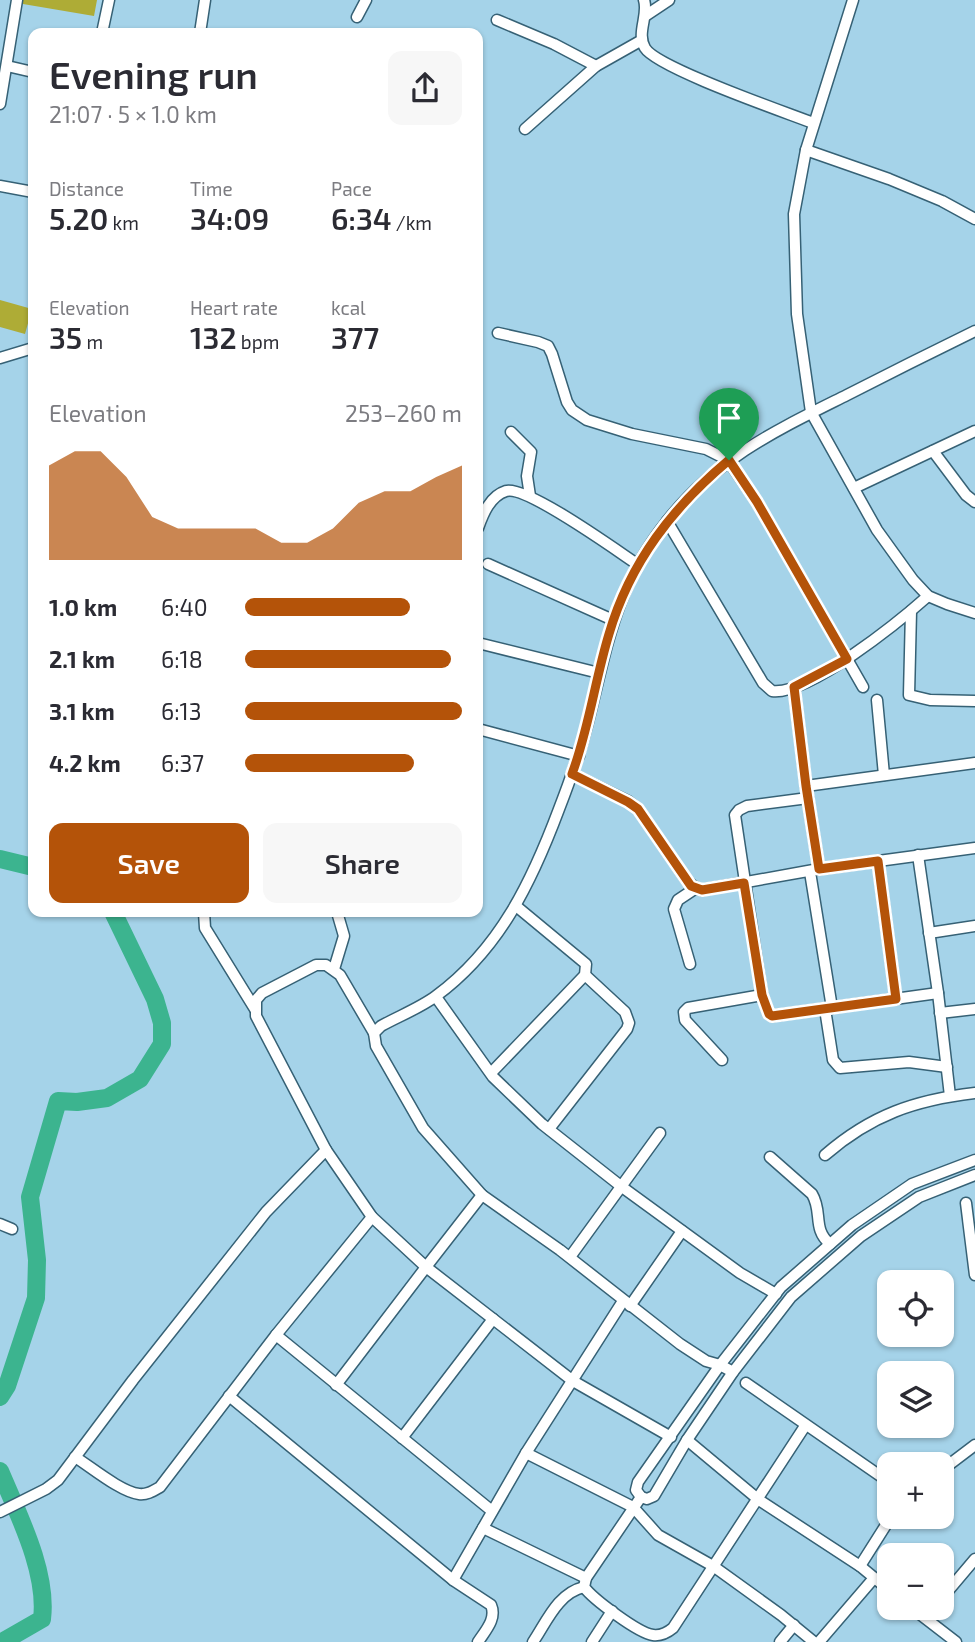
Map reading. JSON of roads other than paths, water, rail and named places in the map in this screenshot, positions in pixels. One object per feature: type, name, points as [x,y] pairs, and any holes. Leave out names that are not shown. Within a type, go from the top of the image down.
[{"type":"street","points":[[0,104],[17,0]]},
{"type":"street","points":[[103,28],[109,0]]},
{"type":"street","points":[[201,28],[205,0]]},
{"type":"street","points":[[357,17],[366,0]]},
{"type":"street","points":[[644,0],[642,40],[649,53],[738,95],[813,123]]},
{"type":"street","points":[[645,16],[669,0]]},
{"type":"street","points":[[853,0],[813,123],[796,201],[794,256],[800,347],[811,412],[888,546],[913,580],[928,596],[975,613]]},
{"type":"street","points":[[497,20],[554,44],[596,66]]},
{"type":"street","points":[[525,129],[596,66],[642,40]]},
{"type":"street","points":[[7,66],[28,71]]},
{"type":"street","points":[[806,150],[889,179],[942,201],[975,219]]},
{"type":"street","points":[[0,186],[28,191]]},
{"type":"street","points":[[374,1034],[381,1026],[436,997],[476,961],[498,935],[516,906],[541,859],[579,756],[613,620],[637,564],[667,521],[697,487],[729,460],[811,412],[975,331]]},
{"type":"street","points":[[498,333],[548,346],[567,402],[572,410],[587,420],[642,437],[706,449],[729,460],[863,687]]},
{"type":"street","points":[[0,358],[28,350]]},
{"type":"street","points":[[854,488],[975,430]]},
{"type":"street","points":[[511,432],[531,452],[527,476],[530,496]]},
{"type":"street","points":[[933,451],[966,495],[975,502]]},
{"type":"street","points":[[483,504],[507,490],[530,496],[637,564]]},
{"type":"street","points":[[667,521],[763,683],[776,692],[794,687],[847,659],[928,596]]},
{"type":"street","points":[[488,564],[613,620]]},
{"type":"street","points":[[911,611],[909,695],[930,701],[975,701]]},
{"type":"street","points":[[483,644],[599,673]]},
{"type":"street","points":[[794,687],[808,798],[833,1060],[840,1068],[909,1062],[947,1067]]},
{"type":"street","points":[[877,699],[884,775]]},
{"type":"street","points":[[483,730],[579,756]]},
{"type":"street","points":[[806,786],[975,763]]},
{"type":"street","points":[[572,774],[638,809],[688,882],[702,890],[975,848]]},
{"type":"street","points":[[808,798],[747,806],[735,815],[766,1010],[772,1016],[938,993]]},
{"type":"street","points":[[918,855],[950,1096]]},
{"type":"street","points":[[878,861],[896,999]]},
{"type":"street","points":[[690,964],[674,909],[678,900],[696,888]]},
{"type":"street","points":[[491,1073],[585,975],[586,964],[516,906]]},
{"type":"street","points":[[204,917],[205,928],[255,1009],[326,1150],[372,1217],[426,1267],[573,1381],[671,1437]]},
{"type":"street","points":[[334,969],[344,936],[338,917]]},
{"type":"street","points":[[929,933],[975,926]]},
{"type":"street","points":[[255,1009],[256,1000],[262,992],[316,965],[326,965],[334,969],[374,1034],[376,1046],[423,1128],[482,1195],[706,1362],[733,1372]]},
{"type":"street","points":[[549,1129],[629,1023],[625,1012],[585,975]]},
{"type":"street","points":[[722,1060],[685,1020],[684,1012],[688,1008],[762,995]]},
{"type":"street","points":[[436,997],[491,1073],[549,1129],[682,1231],[740,1273],[776,1294]]},
{"type":"street","points":[[940,1013],[975,1009]]},
{"type":"street","points":[[825,1155],[874,1120],[923,1101],[975,1093]]},
{"type":"street","points":[[570,1258],[660,1133]]},
{"type":"street","points":[[0,1512],[47,1489],[58,1480],[266,1212],[326,1150]]},
{"type":"street","points":[[770,1157],[816,1200],[821,1237],[830,1244]]},
{"type":"street","points":[[975,1160],[912,1184],[852,1225],[776,1294],[720,1365],[638,1482],[636,1490],[641,1497],[647,1499],[654,1496],[687,1440],[733,1372],[791,1297],[861,1236],[919,1197],[975,1175]]},
{"type":"street","points":[[337,1385],[482,1195]]},
{"type":"street","points":[[966,1203],[975,1275]]},
{"type":"street","points":[[75,1457],[128,1491],[150,1493],[160,1487],[275,1335],[372,1217]]},
{"type":"street","points":[[0,1224],[12,1229]]},
{"type":"street","points":[[453,1580],[526,1453],[573,1381],[682,1231]]},
{"type":"street","points":[[402,1438],[493,1319]]},
{"type":"street","points":[[275,1335],[492,1511]]},
{"type":"street","points":[[746,1383],[877,1474]]},
{"type":"street","points":[[229,1396],[453,1580],[493,1609],[493,1619],[478,1642]]},
{"type":"street","points":[[482,1528],[585,1583],[597,1600],[643,1632],[666,1634],[673,1628],[759,1500],[805,1426]]},
{"type":"street","points":[[687,1440],[759,1500],[860,1566],[877,1580]]},
{"type":"street","points":[[954,1461],[975,1445]]},
{"type":"street","points":[[526,1453],[633,1507],[651,1530],[713,1566],[814,1642]]},
{"type":"street","points":[[533,1642],[564,1596],[585,1583],[641,1497]]},
{"type":"street","points":[[860,1566],[883,1529]]},
{"type":"street","points":[[954,1584],[975,1559]]},
{"type":"street","points":[[819,1642],[874,1578]]},
{"type":"street","points":[[592,1642],[612,1611]]},
{"type":"street","points":[[927,1620],[956,1642]]},
{"type":"street","points":[[780,1642],[794,1625]]},
{"type":"waterway","points":[[0,859],[28,866]]},
{"type":"waterway","points":[[0,1397],[7,1386],[36,1298],[37,1260],[30,1197],[58,1101],[77,1102],[107,1098],[140,1079],[162,1044],[162,1023],[155,999],[115,917]]},
{"type":"waterway","points":[[0,1471],[30,1544],[43,1601],[42,1619],[2,1642]]}]
